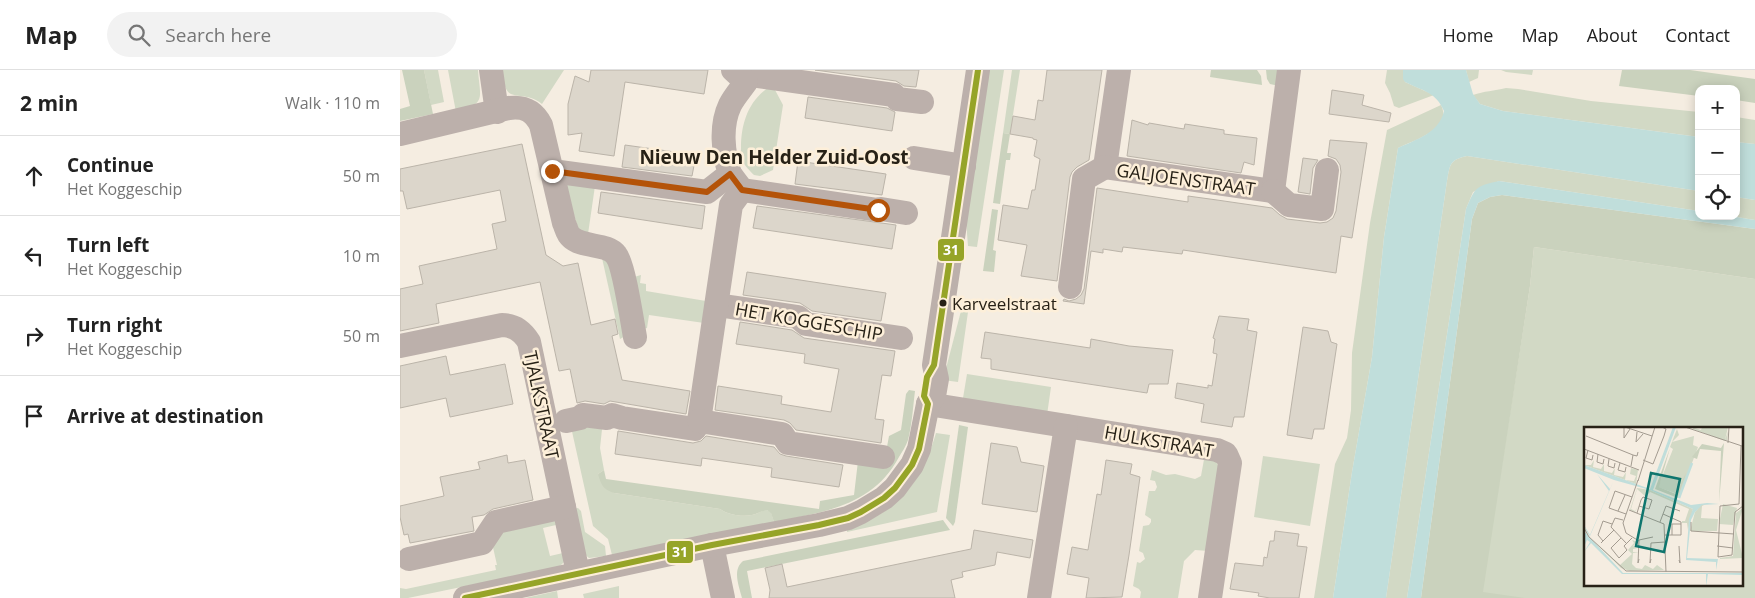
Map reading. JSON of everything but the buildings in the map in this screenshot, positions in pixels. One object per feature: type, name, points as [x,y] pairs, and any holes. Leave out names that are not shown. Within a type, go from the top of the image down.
[{"type":"street","points":[[491,70],[497,112]]},
{"type":"street","points":[[465,598],[848,518],[872,506],[895,488],[912,464],[919,449],[928,404],[934,396],[936,379],[934,365],[978,70]]},
{"type":"street","name":"GALJOENSTRAAT","points":[[1119,70],[1106,168],[1273,191],[1289,70]]},
{"type":"street","points":[[736,182],[726,164],[723,133],[730,106],[745,74],[894,95],[897,98],[922,102]]},
{"type":"street","points":[[400,134],[518,107],[536,115],[541,125],[564,223],[570,236],[581,243],[610,249],[616,255],[622,269],[635,337]]},
{"type":"street","points":[[914,158],[964,166]]},
{"type":"street","points":[[1070,287],[1084,179],[1106,168]]},
{"type":"street","points":[[1273,191],[1288,204],[1322,209],[1327,170]]},
{"type":"street","points":[[552,171],[707,192],[736,182],[869,209],[906,213]]},
{"type":"street","name":"HET KOGGESCHIP","points":[[699,421],[736,182]]},
{"type":"street","name":"HET KOGGESCHIP","points":[[717,305],[798,317],[806,324],[901,338]]},
{"type":"street","name":"TJALKSTRAAT","points":[[400,346],[502,325],[515,328],[525,335],[529,342],[578,573]]},
{"type":"street","name":"HULKSTRAAT","points":[[928,404],[1217,450],[1226,454],[1230,463],[1210,598]]},
{"type":"street","points":[[566,421],[583,416],[607,418],[612,414],[622,418],[695,428],[699,421],[782,434],[788,443],[883,458]]},
{"type":"street","points":[[1038,598],[1066,426]]},
{"type":"street","points":[[409,559],[482,543],[496,522],[564,507]]},
{"type":"street","points":[[712,545],[723,598]]},
{"type":"green space","points":[[402,70],[424,70],[433,114],[400,121],[400,109],[410,106]]},
{"type":"green space","points":[[424,70],[438,70],[444,102],[431,105]]},
{"type":"green space","points":[[448,70],[478,70],[480,94],[473,106],[456,112]]},
{"type":"green space","points":[[503,70],[564,70],[542,104],[535,99],[510,93],[506,89]]},
{"type":"green space","points":[[989,70],[1004,70],[977,247],[968,246],[966,220]]},
{"type":"green space","points":[[1012,70],[1020,70],[1010,134],[1003,133]]},
{"type":"green space","points":[[1211,70],[1257,70],[1261,76],[1262,85],[1210,77]]},
{"type":"green space","points":[[1266,70],[1281,70],[1279,86],[1270,84],[1267,79]]},
{"type":"green space","points":[[1387,70],[1403,70],[1405,82],[1434,95],[1399,108],[1394,106],[1385,83]]},
{"type":"green space","points":[[1466,70],[1479,70],[1478,78],[1469,82]]},
{"type":"green space","points":[[1501,70],[1533,70],[1532,75]]},
{"type":"green space","points":[[1622,70],[1690,70],[1755,79],[1755,103],[1740,101],[1740,85],[1695,85],[1695,96],[1619,86]]},
{"type":"green space","points":[[769,87],[774,88],[783,105],[773,170],[760,176],[754,175],[741,159],[741,139],[744,122],[751,106]]},
{"type":"green space","points":[[1506,88],[1518,89],[1591,101],[1695,112],[1695,136],[1503,111],[1480,104],[1473,95]]},
{"type":"green space","points":[[1441,105],[1442,121],[1437,127],[1422,137],[1398,148],[1384,237],[1372,357],[1333,598],[1314,598],[1335,464],[1347,438],[1351,410],[1352,353],[1370,223],[1387,130]]},
{"type":"green space","points":[[1740,118],[1755,120],[1755,144],[1740,142]]},
{"type":"green space","points":[[1003,133],[1010,134],[1007,153],[1011,153],[1010,160],[1006,160],[1000,204],[993,203]]},
{"type":"green space","points":[[1467,156],[1695,190],[1695,210],[1499,181],[1473,192],[1466,209],[1407,598],[1386,598],[1448,175],[1451,164],[1457,159]]},
{"type":"green space","points":[[561,174],[596,179],[588,234],[579,231]]},
{"type":"green space","points":[[1502,195],[1755,229],[1755,279],[1534,247],[1530,286],[1483,592],[1525,598],[1421,598],[1472,219],[1478,203],[1490,197]]},
{"type":"green space","points":[[1740,198],[1755,200],[1755,220],[1740,218]]},
{"type":"green space","points":[[992,209],[998,210],[993,250],[996,251],[994,272],[983,271]]},
{"type":"green space","points":[[1534,247],[1755,279],[1755,598],[1481,598],[1530,286]]},
{"type":"green space","points":[[607,257],[627,335],[620,339],[602,258]]},
{"type":"green space","points":[[641,275],[640,283],[646,284],[646,291],[706,301],[704,323],[649,315],[647,328],[643,329],[634,277]]},
{"type":"green space","points":[[961,311],[968,312],[958,382],[943,380]]},
{"type":"green space","points":[[967,374],[1051,387],[1047,415],[963,398]]},
{"type":"green space","points":[[909,390],[915,391],[908,440],[888,473],[876,486],[861,496],[846,504],[811,515],[774,522],[771,513],[767,510],[748,516],[740,516],[720,509],[614,493],[603,486],[598,474],[604,470],[606,479],[819,509],[820,501],[854,495],[858,461],[884,463],[889,436],[901,430],[906,394]]},
{"type":"green space","points":[[603,420],[600,448],[604,470],[598,474],[614,493],[720,509],[740,516],[748,516],[767,510],[771,512],[774,522],[612,555],[608,539],[593,526],[571,427]]},
{"type":"green space","points":[[959,425],[968,427],[953,526],[946,518]]},
{"type":"green space","points":[[936,433],[950,435],[937,512],[847,532],[847,530],[865,523],[880,514],[905,494],[923,467]]},
{"type":"green space","points":[[1205,454],[1216,461],[1220,470],[1209,551],[1195,550],[1184,561],[1178,598],[1140,598],[1141,592],[1133,586],[1137,562],[1140,563],[1145,559],[1143,553],[1139,551],[1143,526],[1149,525],[1151,522],[1151,519],[1145,515],[1149,491],[1155,491],[1157,487],[1155,481],[1150,480],[1152,470],[1166,475],[1175,474],[1195,479],[1201,476]]},
{"type":"green space","points":[[1263,456],[1320,464],[1310,526],[1254,517]]},
{"type":"green space","points":[[578,508],[581,511],[585,532],[605,546],[606,556],[589,558],[581,551],[571,509]]},
{"type":"green space","points":[[557,520],[556,525],[543,528],[550,556],[563,553],[564,562],[559,567],[408,598],[400,598],[400,588],[406,589],[496,570],[495,565],[497,565],[492,543],[504,526]]},
{"type":"green space","points":[[943,520],[950,530],[747,571],[752,598],[742,598],[737,573],[743,561]]},
{"type":"green space","points":[[619,586],[619,598],[584,598],[583,594]]},
{"type":"green space","points":[[557,591],[558,598],[525,598]]},
{"type":"water","points":[[1403,70],[1466,70],[1473,94],[1480,104],[1503,111],[1695,136],[1695,190],[1467,156],[1457,159],[1451,164],[1386,598],[1333,598],[1372,357],[1384,237],[1398,148],[1432,130],[1441,119],[1444,111],[1433,96],[1405,82]]},
{"type":"water","points":[[1740,142],[1755,144],[1755,200],[1740,198]]},
{"type":"water","points":[[1499,181],[1695,210],[1695,220],[1740,220],[1740,218],[1755,220],[1755,229],[1502,195],[1490,197],[1478,203],[1472,219],[1421,598],[1407,598],[1466,209],[1474,192],[1485,185]]},
{"type":"transit line","name":"31","points":[[465,598],[848,518],[884,498],[895,488],[912,465],[919,449],[928,404],[924,396],[927,377],[934,365],[978,70]]},
{"type":"place","name":"Karveelstraat","points":[[943,303]]},
{"type":"district","name":"Nieuw Den Helder Zuid-Oost","points":[[774,157]]},
{"type":"route","points":[[552,171],[707,192],[730,174],[742,190],[878,210]]}]
